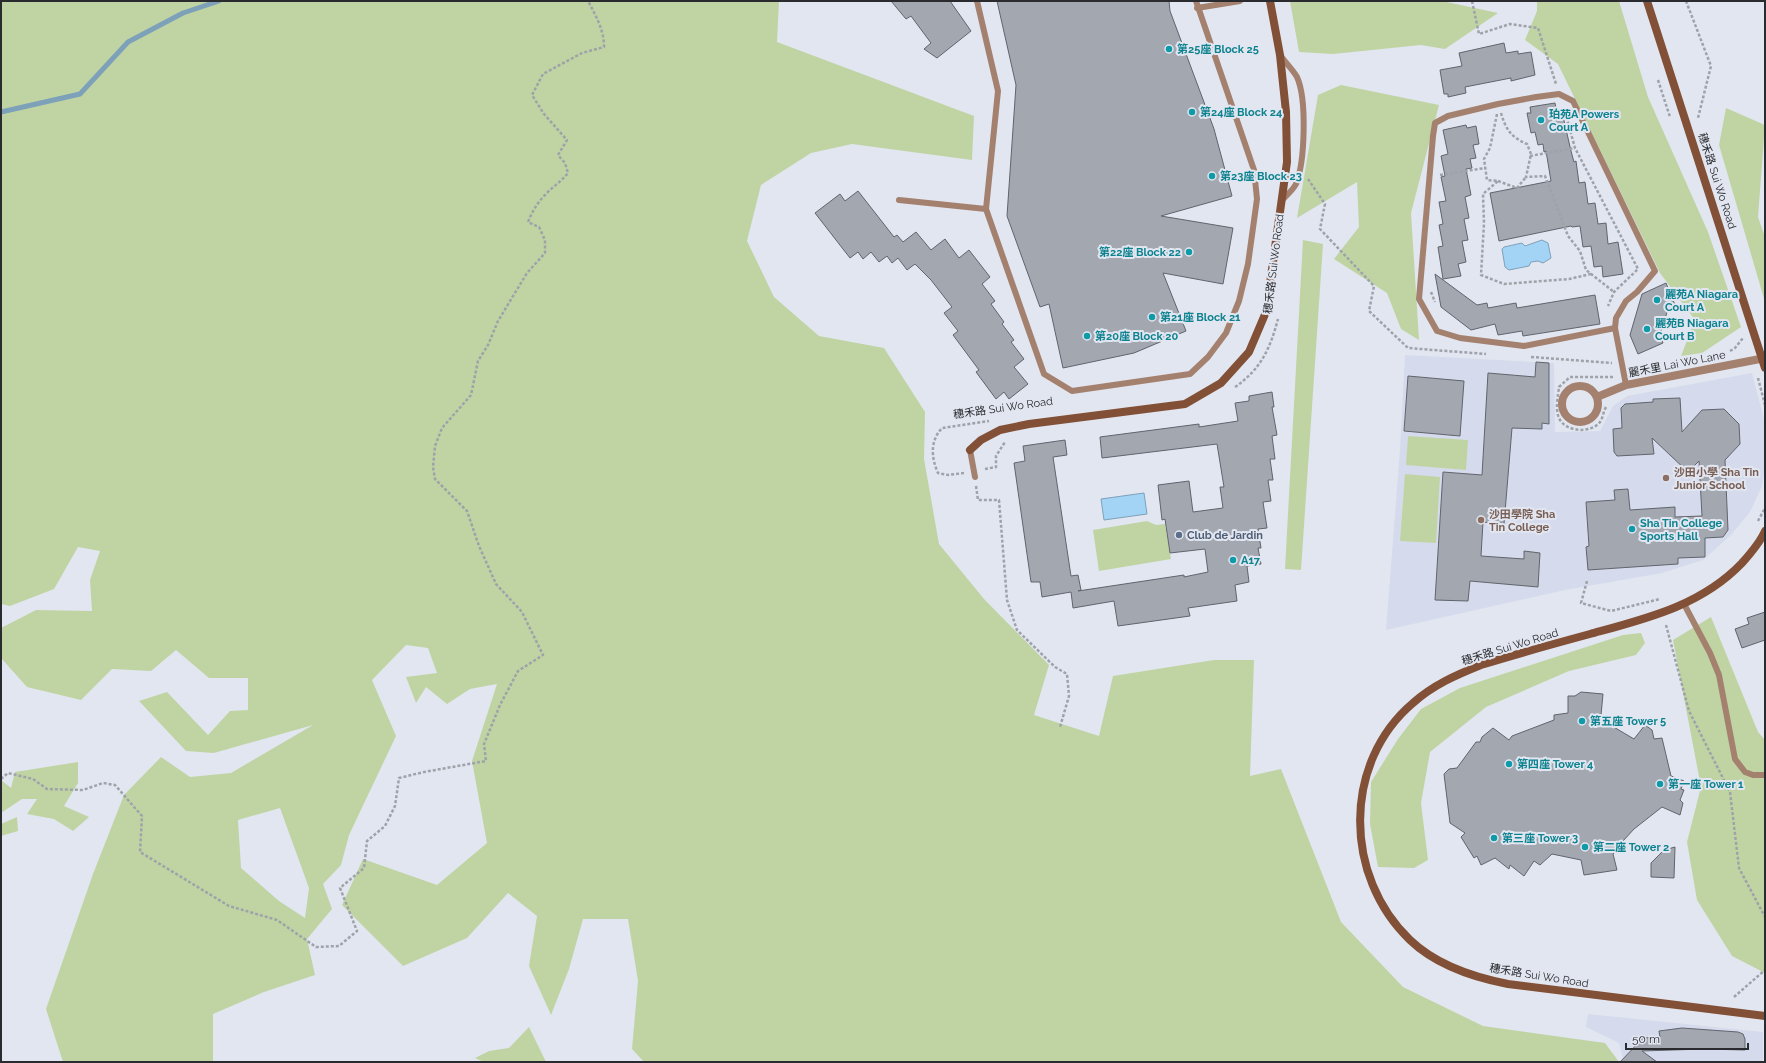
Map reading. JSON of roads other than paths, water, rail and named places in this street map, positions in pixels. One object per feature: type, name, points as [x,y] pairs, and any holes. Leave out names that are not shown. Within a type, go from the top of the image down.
[{"type":"street","name":"穗禾路 Sui Wo Road","points":[[970,450],[982,440],[1000,430],[1029,424],[1185,404],[1221,383],[1249,352],[1266,312],[1282,200],[1286,154],[1286,112],[1280,56],[1270,1]]},
{"type":"street","name":"穗禾路 Sui Wo Road","points":[[1647,1],[1764,358],[1765,368]]},
{"type":"street","name":"麗禾里 Lai Wo Lane","points":[[1597,397],[1626,385],[1764,358]]},
{"type":"street","points":[[1578,386],[1589,388],[1597,397],[1598,409],[1591,419],[1580,422],[1569,418],[1565,413],[1563,402],[1564,396],[1572,388],[1578,386]]},
{"type":"street","name":"穗禾路 Sui Wo Road","points":[[1765,531],[1756,546],[1735,570],[1707,592],[1684,604],[1645,619],[1481,665],[1426,692],[1390,727],[1374,755],[1366,774],[1360,818],[1361,844],[1368,873],[1374,889],[1390,917],[1410,940],[1421,949],[1447,965],[1491,980],[1516,985],[1765,1016]]},
{"type":"lane","points":[[977,1],[998,91],[986,209],[1044,374],[1072,391],[1190,374],[1208,357],[1226,333],[1239,301],[1248,264],[1257,199],[1254,170],[1197,8],[1196,1]]},
{"type":"lane","points":[[1197,8],[1240,1]]},
{"type":"lane","points":[[1280,56],[1297,77],[1303,112],[1302,154],[1296,185],[1282,200]]},
{"type":"lane","points":[[1615,328],[1524,346],[1460,338],[1437,331],[1419,299],[1432,136],[1435,122],[1448,116],[1498,104],[1560,94],[1573,101],[1655,271],[1637,292],[1626,301],[1616,318],[1615,328],[1626,385]]},
{"type":"lane","points":[[899,200],[986,209]]},
{"type":"lane","points":[[970,450],[974,474]]},
{"type":"lane","points":[[1684,604],[1710,653],[1719,675],[1735,760],[1745,772],[1753,775],[1765,775]]},
{"type":"water","points":[[1542,240],[1548,243],[1551,258],[1543,263],[1538,261],[1531,262],[1529,266],[1509,270],[1505,267],[1502,249],[1504,247],[1522,243],[1525,246]]},
{"type":"water","points":[[1144,493],[1147,514],[1104,520],[1101,499]]},
{"type":"waterway","points":[[1,112],[80,94],[128,42],[183,13],[219,1]]},
{"type":"place","name":"第25座 Block 25","points":[[1169,49]]},
{"type":"place","name":"第24座 Block 24","points":[[1192,112]]},
{"type":"place","name":"珀苑A Powers Court A","points":[[1541,120]]},
{"type":"place","name":"第23座 Block 23","points":[[1212,176]]},
{"type":"place","name":"第22座 Block 22","points":[[1189,252]]},
{"type":"place","name":"麗苑A Niagara Court A","points":[[1657,300]]},
{"type":"place","name":"第21座 Block 21","points":[[1152,317]]},
{"type":"place","name":"麗苑B Niagara Court B","points":[[1647,329]]},
{"type":"place","name":"第20座 Block 20","points":[[1087,336]]},
{"type":"place","name":"沙田小學 Sha Tin Junior School","points":[[1666,478]]},
{"type":"place","name":"沙田學院 Sha Tin College","points":[[1481,520]]},
{"type":"place","name":"Sha Tin College Sports Hall","points":[[1632,529]]},
{"type":"place","name":"Club de Jardin","points":[[1179,535]]},
{"type":"place","name":"A17","points":[[1233,560]]},
{"type":"place","name":"第五座 Tower 5","points":[[1582,721]]},
{"type":"place","name":"第四座 Tower 4","points":[[1509,764]]},
{"type":"place","name":"第一座 Tower 1","points":[[1660,784]]},
{"type":"place","name":"第三座 Tower 3","points":[[1494,838]]},
{"type":"place","name":"第二座 Tower 2","points":[[1585,847]]}]
